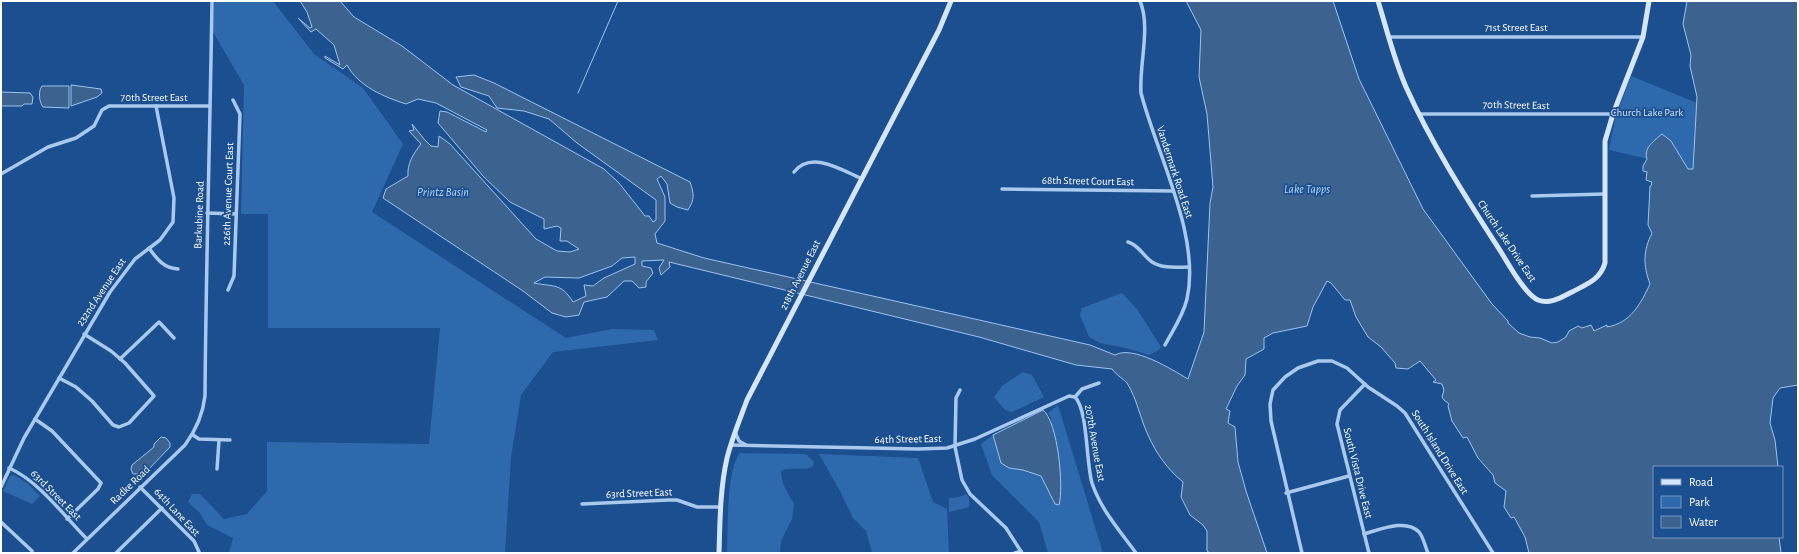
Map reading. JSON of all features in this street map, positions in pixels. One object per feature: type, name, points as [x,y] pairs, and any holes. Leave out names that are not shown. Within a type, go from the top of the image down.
[{"type":"street","name":"Barkubine Road","points":[[196,428],[203,409],[205,396],[207,213],[212,1]]},
{"type":"street","name":"218th Avenue East","points":[[719,553],[720,506],[725,467],[735,432],[747,400],[944,20],[951,1]]},
{"type":"street","name":"Vandermark Road East","points":[[1140,1],[1144,14],[1140,71],[1141,93],[1184,230],[1189,267],[1187,300],[1180,318],[1165,345]]},
{"type":"street","name":"Church Lake Drive East","points":[[1378,1],[1406,87],[1451,172],[1491,237],[1527,290],[1539,300],[1548,302],[1560,298],[1594,280],[1601,274],[1605,263],[1605,141],[1613,114],[1643,37],[1649,1]]},
{"type":"street","name":"71st Street East","points":[[1390,37],[1643,37]]},
{"type":"street","name":"226th Avenue Court East","points":[[228,290],[234,276],[240,114],[233,100]]},
{"type":"street","name":"70th Street East","points":[[1,174],[48,147],[76,138],[94,126],[102,110],[108,106],[210,106]]},
{"type":"street","name":"232nd Avenue East","points":[[1,487],[9,468],[35,419],[84,334],[119,279],[135,259],[160,240],[174,222],[174,198],[156,106]]},
{"type":"street","name":"70th Street East","points":[[1419,114],[1613,114]]},
{"type":"street","points":[[794,172],[798,166],[806,163],[818,162],[862,179]]},
{"type":"street","name":"68th Street Court East","points":[[1002,189],[1173,191]]},
{"type":"street","points":[[1532,196],[1605,194]]},
{"type":"street","points":[[207,213],[236,214]]},
{"type":"street","points":[[1128,242],[1135,244],[1148,259],[1159,266],[1189,267]]},
{"type":"street","points":[[149,248],[160,262],[171,269],[178,269]]},
{"type":"street","points":[[120,359],[159,322],[174,338]]},
{"type":"street","points":[[59,378],[76,387],[92,401],[113,425],[119,427],[129,423],[154,396],[111,351],[84,334]]},
{"type":"street","name":"South Island Drive East","points":[[1302,553],[1286,493],[1271,421],[1270,404],[1273,390],[1282,380],[1294,370],[1322,360],[1332,361],[1343,366],[1405,413],[1493,553]]},
{"type":"street","name":"64th Street East","points":[[731,445],[918,449],[955,447],[1069,396],[1075,397],[1082,389],[1099,383]]},
{"type":"street","name":"South Vista Drive East","points":[[1365,384],[1345,404],[1337,416],[1337,429],[1369,553]]},
{"type":"street","points":[[960,390],[956,398],[955,447],[966,488],[977,501],[1006,528],[1021,552],[1015,553]]},
{"type":"street","name":"207th Avenue East","points":[[1075,397],[1079,402],[1093,484],[1108,515],[1136,553]]},
{"type":"street","points":[[35,419],[52,431],[101,483],[98,489],[67,519]]},
{"type":"street","name":"Radke Road","points":[[73,553],[185,445],[193,435],[196,428]]},
{"type":"street","points":[[735,432],[739,441],[749,446]]},
{"type":"street","points":[[193,435],[199,439],[230,440]]},
{"type":"street","points":[[218,469],[219,440]]},
{"type":"street","name":"63rd Street East","points":[[9,468],[22,474],[87,539]]},
{"type":"street","points":[[1286,493],[1349,476]]},
{"type":"street","name":"64th Lane East","points":[[140,487],[194,541],[198,552]]},
{"type":"street","name":"63rd Street East","points":[[582,504],[677,500],[697,507],[720,506]]},
{"type":"street","points":[[116,553],[162,508]]},
{"type":"street","points":[[1,522],[32,551]]},
{"type":"street","points":[[1364,534],[1396,526],[1410,527],[1421,535],[1428,553]]},
{"type":"green space","points":[[214,1],[273,1],[314,54],[363,88],[403,144],[372,212],[566,338],[612,329],[654,330],[658,340],[553,352],[521,395],[511,457],[505,553],[229,553],[233,538],[207,525],[200,513],[188,502],[192,494],[200,494],[224,519],[247,514],[267,491],[267,442],[429,444],[440,328],[268,328],[268,214],[241,214],[244,85],[213,32]]},
{"type":"green space","name":"Church Lake Park","points":[[1631,76],[1697,103],[1693,170],[1688,169],[1671,141],[1648,159],[1609,150],[1615,119]]},
{"type":"green space","points":[[1122,293],[1137,309],[1161,347],[1159,350],[1149,355],[1126,348],[1100,343],[1089,337],[1080,315],[1082,308]]},
{"type":"green space","points":[[1023,372],[1032,375],[1044,397],[1012,412],[1005,410],[994,397],[1002,386]]},
{"type":"green space","points":[[1058,405],[1103,553],[1048,553],[1039,522],[992,475],[981,444],[993,435],[995,443],[1009,468],[1023,470],[1041,476],[1055,504],[1051,418],[1048,413]]},
{"type":"green space","points":[[740,453],[802,454],[807,455],[814,462],[813,466],[810,468],[781,471],[783,484],[794,504],[792,519],[781,541],[780,553],[727,553],[730,486],[735,461]]},
{"type":"green space","points":[[819,454],[918,458],[933,502],[947,509],[949,553],[872,553],[866,531],[853,518]]},
{"type":"green space","points":[[14,475],[27,483],[40,496],[32,504],[3,491],[10,476]]},
{"type":"green space","points":[[966,494],[969,498],[969,507],[949,512],[949,498],[959,497]]},
{"type":"water","name":"Lake Tapps","points":[[300,1],[340,1],[354,17],[402,46],[453,85],[604,169],[619,183],[645,216],[649,216],[653,222],[656,220],[656,200],[577,143],[549,119],[524,111],[497,108],[489,96],[461,87],[456,77],[474,75],[494,83],[690,182],[693,196],[692,203],[688,210],[670,203],[667,184],[661,176],[657,179],[665,197],[665,221],[655,234],[657,243],[704,258],[1090,345],[1115,355],[1132,353],[1162,364],[1188,379],[1204,332],[1210,203],[1213,187],[1207,114],[1199,77],[1201,30],[1186,1],[1333,1],[1359,79],[1423,209],[1492,304],[1508,321],[1508,323],[1519,333],[1530,337],[1540,338],[1552,343],[1558,342],[1566,337],[1569,331],[1578,326],[1582,328],[1591,325],[1594,331],[1607,325],[1607,327],[1623,321],[1629,317],[1639,305],[1650,284],[1646,271],[1645,258],[1647,246],[1652,233],[1648,225],[1650,186],[1652,182],[1646,180],[1647,172],[1643,171],[1643,166],[1647,159],[1646,155],[1648,148],[1662,134],[1671,141],[1688,169],[1693,169],[1697,97],[1690,66],[1691,55],[1683,24],[1687,1],[1798,1],[1798,385],[1780,388],[1773,398],[1770,423],[1775,440],[1778,466],[1653,466],[1653,538],[1779,538],[1781,553],[1529,553],[1525,537],[1514,517],[1511,518],[1504,507],[1506,491],[1495,483],[1493,475],[1478,458],[1467,437],[1463,438],[1452,421],[1448,406],[1449,404],[1442,397],[1444,390],[1442,384],[1433,382],[1436,380],[1420,361],[1408,369],[1396,368],[1395,363],[1381,347],[1368,337],[1356,317],[1350,300],[1345,300],[1331,283],[1327,281],[1313,307],[1307,326],[1273,333],[1264,338],[1264,349],[1246,359],[1245,375],[1237,386],[1226,409],[1230,411],[1228,423],[1235,427],[1238,462],[1267,553],[1210,553],[1207,551],[1207,531],[1203,525],[1190,515],[1181,497],[1183,482],[1172,472],[1158,454],[1145,429],[1130,389],[1126,382],[1112,369],[1076,365],[979,337],[669,262],[670,267],[661,275],[659,268],[664,260],[642,261],[642,266],[651,268],[653,273],[646,282],[646,287],[639,288],[632,281],[624,281],[607,297],[584,302],[579,315],[566,317],[552,313],[523,291],[383,198],[386,189],[408,176],[408,167],[411,159],[421,144],[409,131],[414,130],[412,124],[431,146],[438,147],[439,136],[450,144],[536,239],[557,251],[570,252],[579,249],[567,241],[560,241],[561,228],[557,226],[544,229],[544,219],[510,202],[483,176],[438,123],[440,111],[447,112],[486,132],[487,130],[436,103],[418,99],[406,104],[372,90],[358,79],[347,65],[343,69],[325,58],[325,56],[340,65],[334,45],[316,29],[311,32],[298,18],[310,28],[312,27],[307,12]],"holes":[[[635,257],[635,264],[604,278],[593,286],[584,285],[586,296],[573,302],[565,292],[557,287],[534,283],[545,277],[579,278],[612,266],[622,258]]]},
{"type":"water","points":[[71,85],[101,89],[102,93],[97,97],[71,106]]},
{"type":"water","points":[[42,86],[69,86],[69,108],[43,107],[40,96]]},
{"type":"water","points":[[1,92],[30,93],[33,97],[32,104],[24,104],[22,106],[1,106]]},
{"type":"water","points":[[1043,410],[1053,427],[1056,441],[1061,484],[1059,505],[1055,504],[1041,476],[1023,470],[1009,468],[1001,463],[993,435]]},
{"type":"water","points":[[161,437],[166,438],[170,443],[170,447],[146,472],[144,470],[140,474],[133,474],[131,469],[132,465],[154,447],[154,444]]},
{"type":"waterway","points":[[578,93],[618,1]]},
{"type":"water label","name":"Printz Basin","points":[[443,192]]}]
